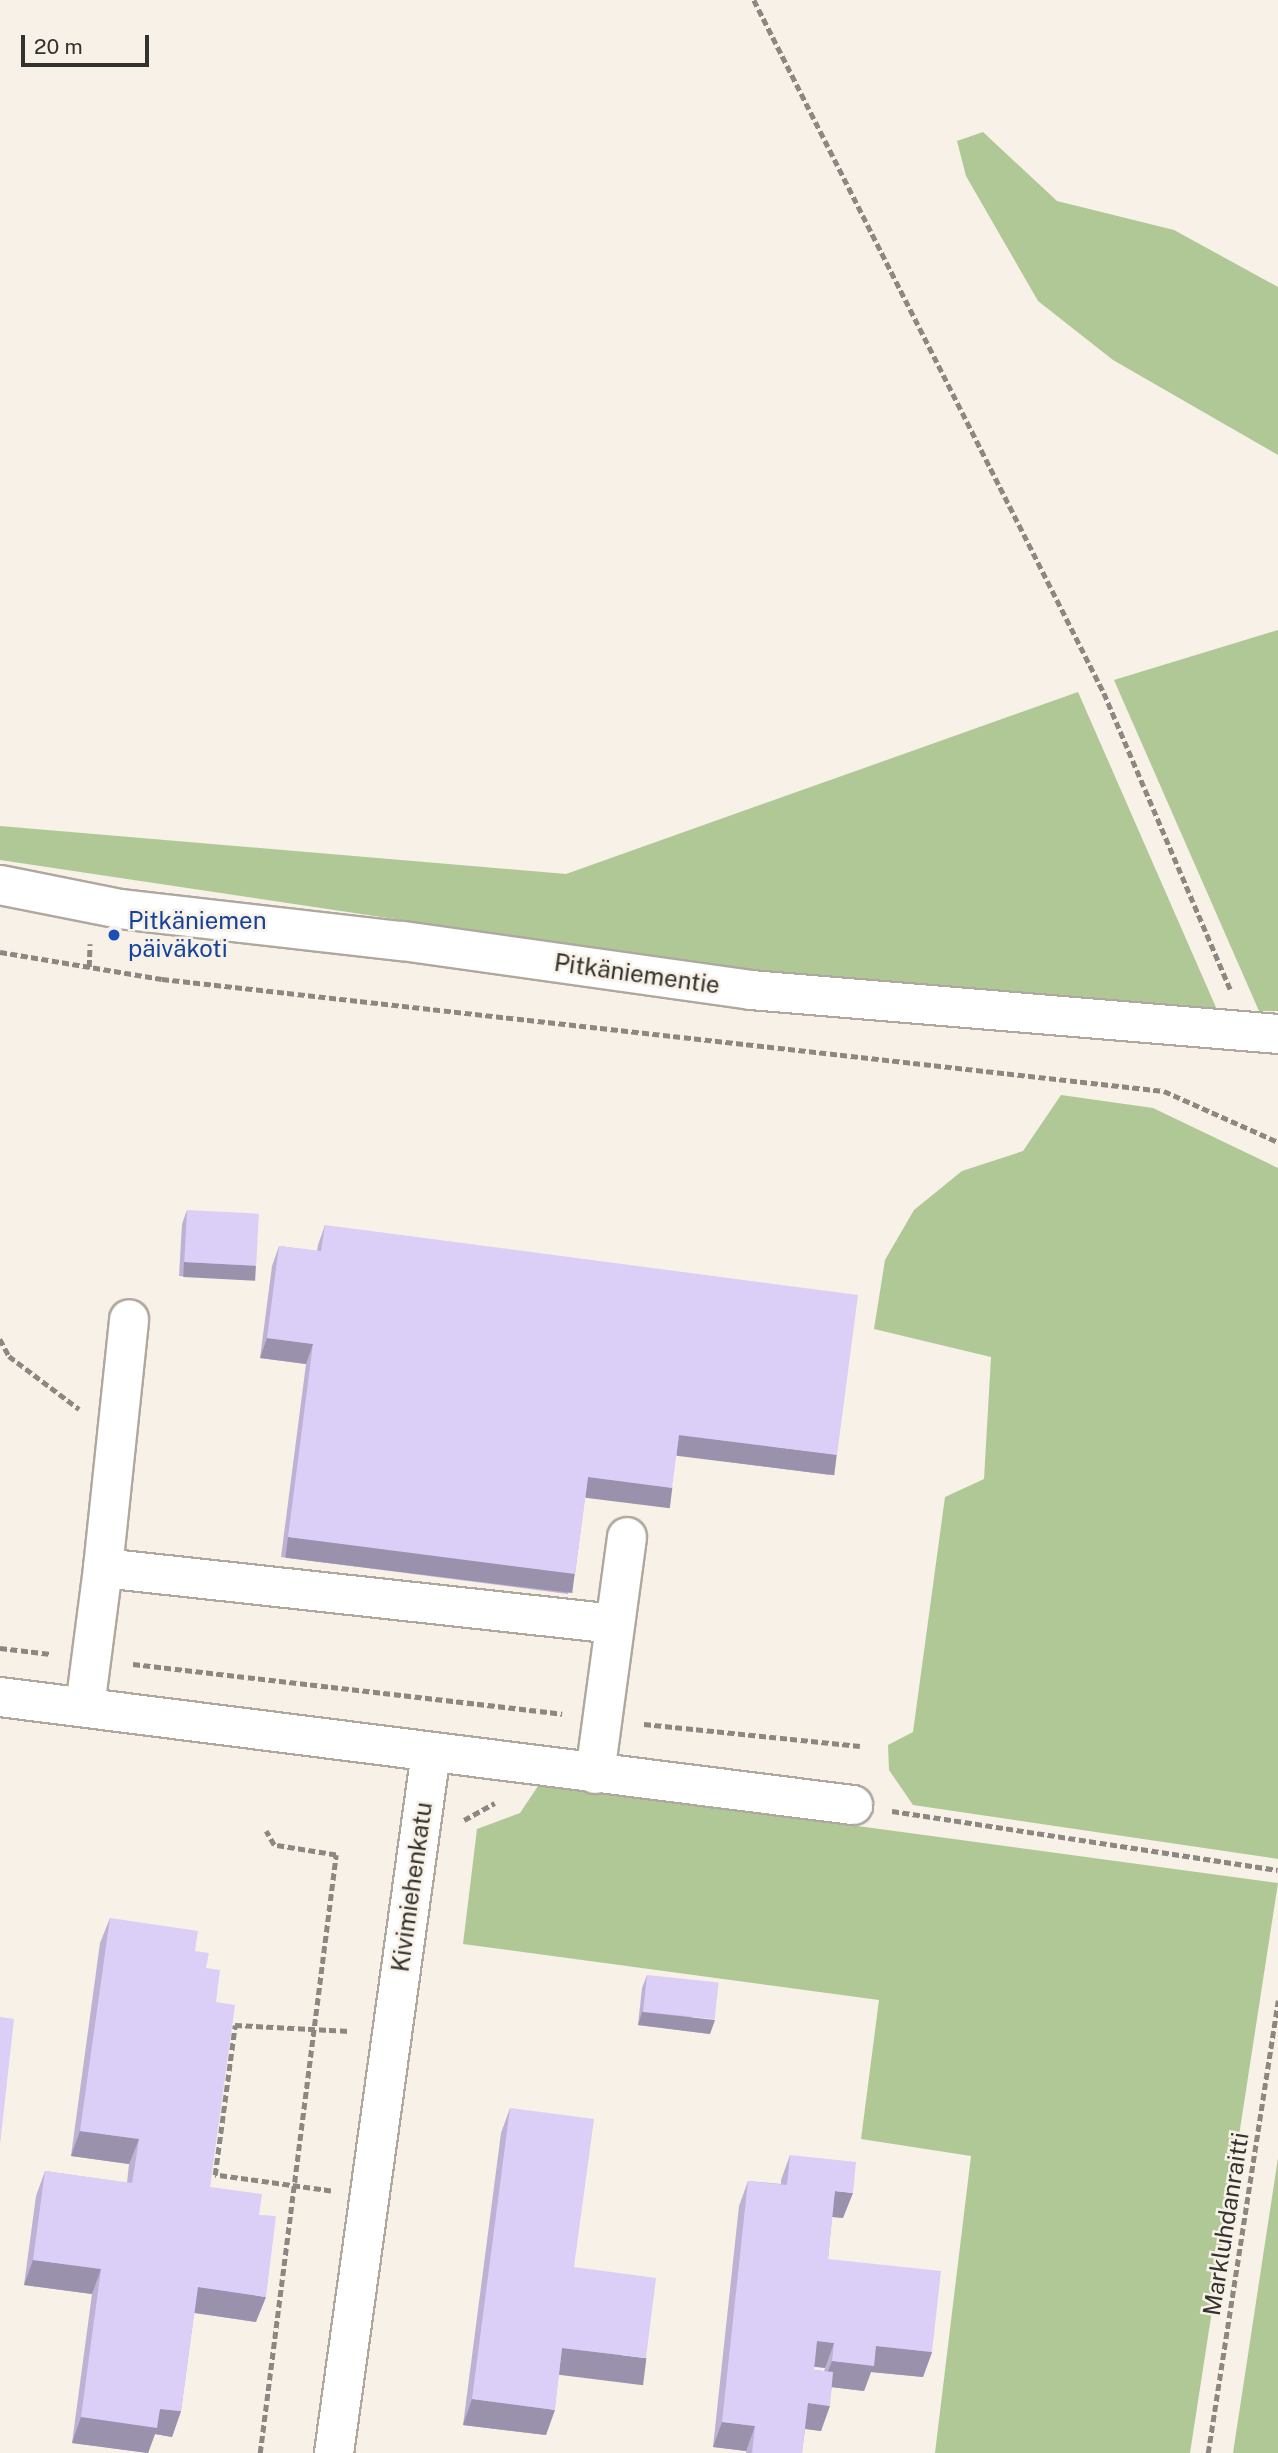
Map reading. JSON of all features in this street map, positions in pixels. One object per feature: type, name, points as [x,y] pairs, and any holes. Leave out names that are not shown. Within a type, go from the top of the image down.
[{"type":"street","name":"Pitkäniementie","points":[[0,886],[120,909],[751,990],[1263,1033]]},
{"type":"street","points":[[85,1707],[103,1568],[129,1320]]},
{"type":"street","points":[[595,1774],[627,1537]]},
{"type":"street","points":[[103,1568],[615,1624]]},
{"type":"street","points":[[0,1697],[853,1805]]},
{"type":"street","name":"Kivimiehenkatu","points":[[334,2453],[431,1752]]},
{"type":"path","points":[[754,0],[1104,694],[1263,1033]]},
{"type":"path","points":[[89,967],[90,932]]},
{"type":"path","points":[[0,952],[89,967],[1164,1091],[1278,1142]]},
{"type":"path","points":[[0,1339],[9,1356],[51,1393],[117,1431]]},
{"type":"path","points":[[0,1648],[575,1716]]},
{"type":"path","points":[[628,1722],[860,1746]]},
{"type":"path","points":[[853,1805],[1278,1870]]},
{"type":"path","points":[[260,2453],[336,1855],[274,1846],[266,1830]]},
{"type":"path","name":"Markluhdanraitti","points":[[1208,2453],[1278,2000]]},
{"type":"path","points":[[370,2196],[215,2175],[235,2025],[314,2027],[392,2036]]},
{"type":"green space","points":[[983,132],[1057,201],[1174,230],[1278,287],[1278,455],[1113,360],[1038,301],[966,176],[957,141]]},
{"type":"green space","points":[[1278,630],[1278,1011],[1259,1011],[1114,680]]},
{"type":"green space","points":[[1078,692],[1218,1012],[743,971],[0,860],[0,826],[566,874]]},
{"type":"green space","points":[[1061,1095],[1153,1108],[1278,1168],[1278,1859],[913,1805],[889,1770],[888,1745],[913,1732],[945,1497],[984,1479],[991,1357],[874,1329],[885,1260],[914,1210],[962,1171],[1023,1151]]},
{"type":"green space","points":[[540,1783],[1278,1883],[1190,2453],[935,2453],[971,2156],[861,2139],[879,2000],[463,1944],[477,1829],[520,1813]]},
{"type":"green space","points":[[1278,2158],[1278,2453],[1233,2453]]},
{"type":"building","points":[[187,1210],[259,1214],[256,1266],[184,1262]]},
{"type":"building","points":[[325,1225],[858,1295],[837,1455],[679,1435],[672,1488],[588,1477],[575,1574],[288,1537],[313,1344],[267,1338],[279,1246],[321,1251]]},
{"type":"building","points":[[110,1918],[198,1931],[195,1951],[209,1953],[206,1968],[220,1970],[216,2002],[235,2005],[210,2187],[262,2194],[259,2215],[276,2216],[266,2297],[198,2287],[181,2411],[160,2409],[157,2428],[81,2417],[101,2269],[33,2260],[45,2171],[132,2183],[139,2139],[80,2131]]},
{"type":"building","points":[[647,1975],[719,1983],[715,2019],[643,2012]]},
{"type":"building","points":[[0,2017],[14,2019],[0,2145]]},
{"type":"building","points":[[510,2108],[594,2119],[574,2267],[656,2278],[646,2358],[562,2348],[555,2410],[472,2399]]},
{"type":"building","points":[[790,2155],[856,2162],[853,2193],[835,2191],[828,2259],[941,2271],[932,2352],[876,2346],[874,2366],[832,2361],[834,2343],[817,2341],[814,2370],[833,2372],[830,2406],[808,2403],[802,2453],[752,2453],[755,2426],[722,2422],[748,2181],[787,2185]]},
{"type":"place","name":"Pitkäniemen päiväkoti","points":[[114,935]]}]
